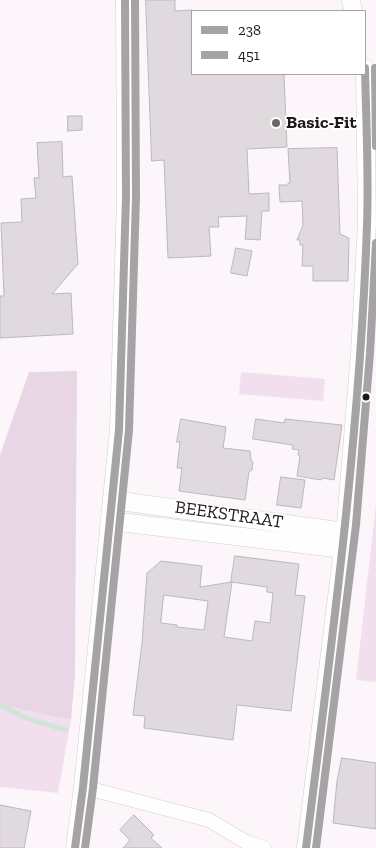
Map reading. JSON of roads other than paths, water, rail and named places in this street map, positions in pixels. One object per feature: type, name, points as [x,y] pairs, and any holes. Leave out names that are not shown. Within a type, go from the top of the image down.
[{"type":"street","points":[[75,848],[120,430],[126,197],[124,0]]},
{"type":"street","points":[[306,848],[344,541],[360,352],[367,224],[365,75]]},
{"type":"street","name":"BEEKSTRAAT","points":[[113,500],[344,541]]},
{"type":"street","name":"BEEKSTRAAT","points":[[111,521],[344,541]]},
{"type":"street","points":[[83,787],[208,820],[246,842],[264,848]]},
{"type":"waterway","points":[[0,705],[26,718],[66,730]]},
{"type":"place","name":"Basic-Fit","points":[[276,123]]}]
